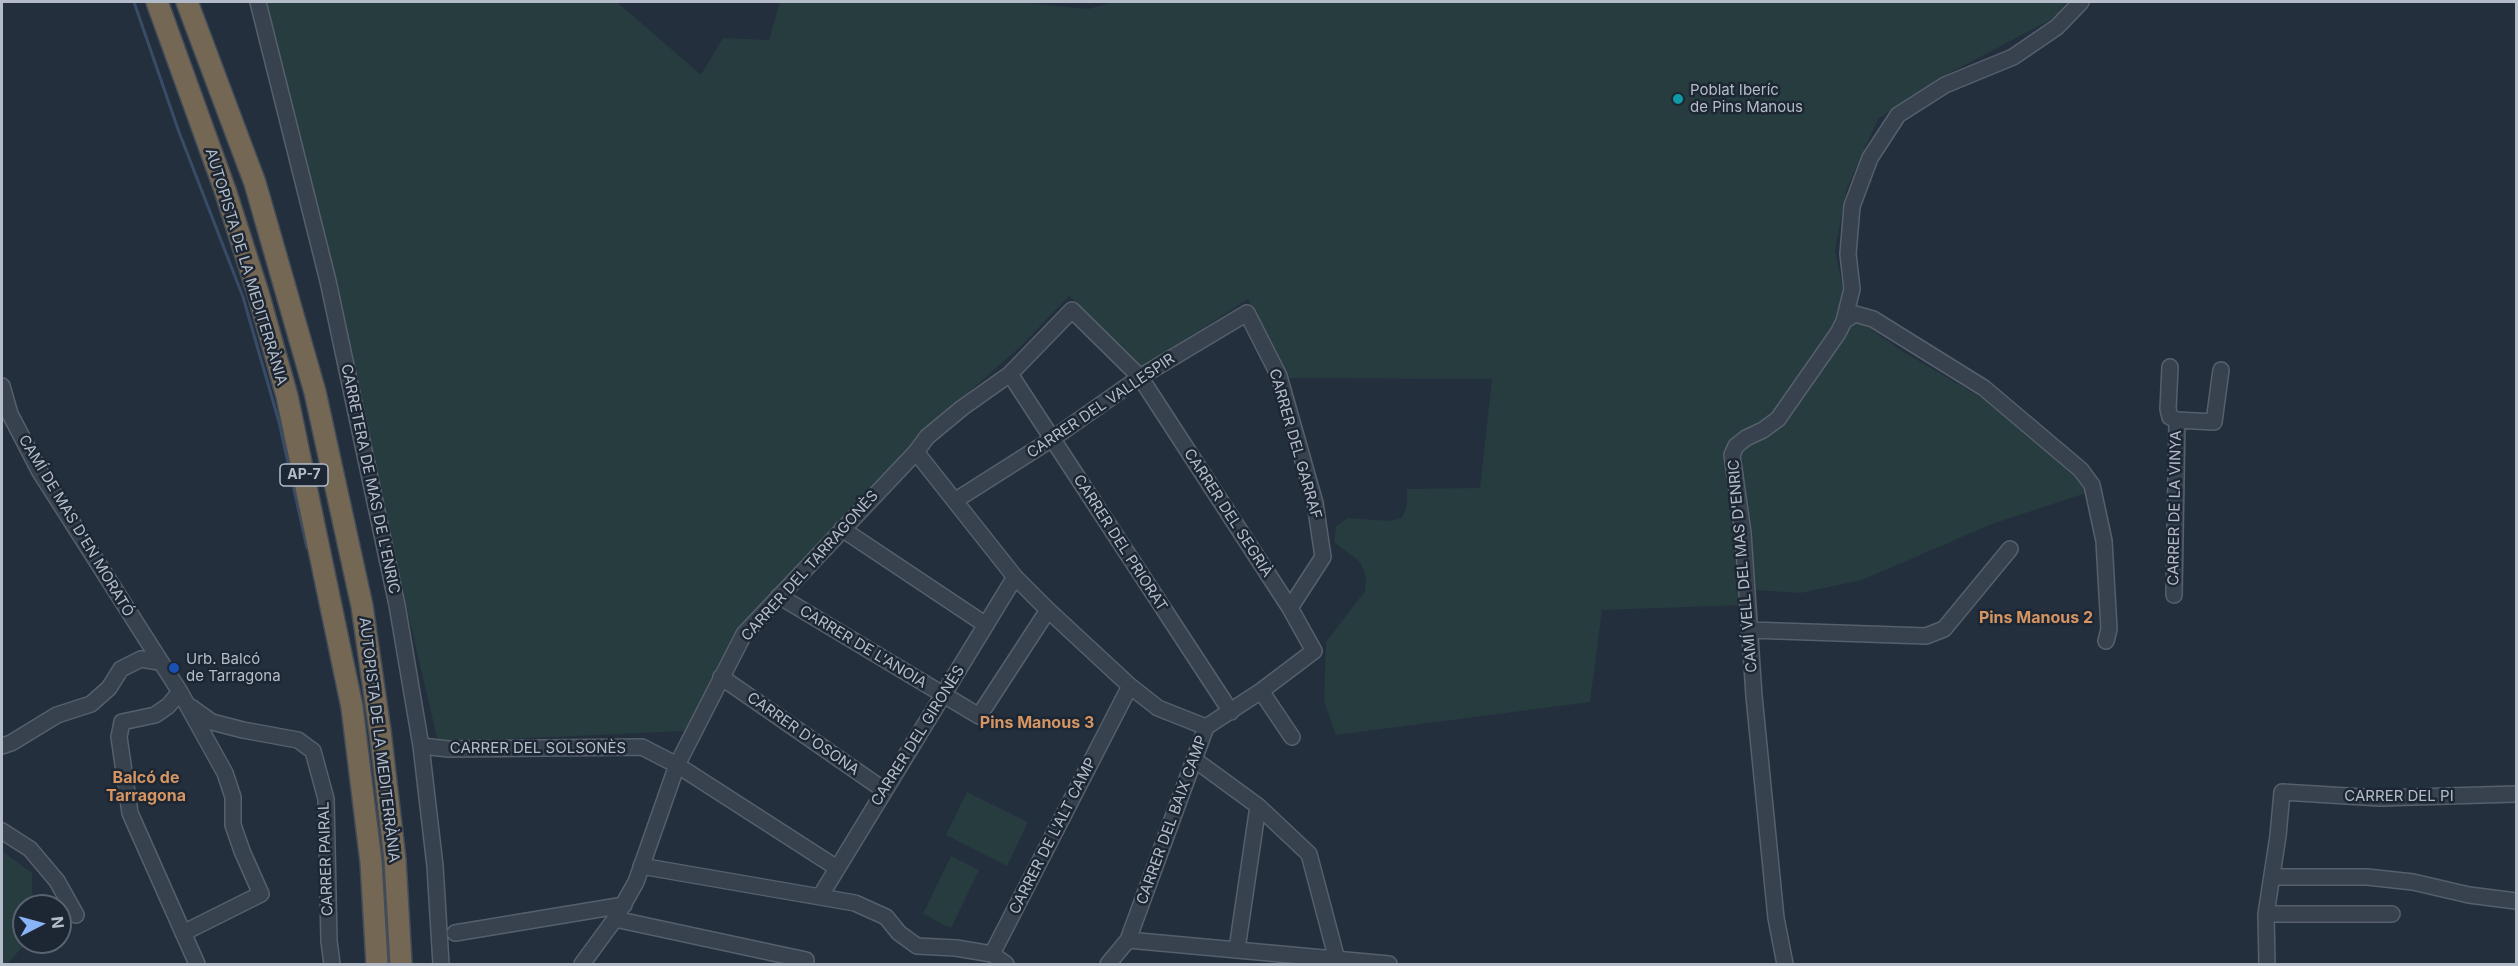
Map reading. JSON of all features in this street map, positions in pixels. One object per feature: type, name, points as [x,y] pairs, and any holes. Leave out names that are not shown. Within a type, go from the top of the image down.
[{"type":"highway","name":"AUTOPISTA DE LA MEDITERRÀNIA","points":[[157,2],[225,190],[258,293],[287,396],[352,707],[371,862],[377,964]]},
{"type":"highway","name":"AUTOPISTA DE LA MEDITERRÀNIA","points":[[187,2],[255,183],[318,403],[363,606],[395,860],[401,964]]},
{"type":"street","name":"CARRETERA DE MAS DE L'ENRIC","points":[[258,2],[331,293],[397,605],[421,746],[435,866],[441,964]]},
{"type":"street","name":"CAMÍ VELL DEL MAS D'ENRIC","points":[[1785,964],[1775,907],[1743,532],[1731,455],[1746,438],[1763,430],[1778,418],[1844,321],[1852,289],[1848,254],[1852,206],[1870,158],[1898,115],[1945,85],[2013,57],[2057,27],[2081,2]]},
{"type":"street","name":"CARRER DEL TARRAGONÈS","points":[[582,964],[615,919],[636,882],[677,765],[744,634],[916,452],[927,437],[953,415],[1010,374],[1072,309],[1140,377]]},
{"type":"street","name":"CARRER DEL VALLESPIR","points":[[956,500],[1052,439],[1140,377],[1247,313]]},
{"type":"street","name":"CARRER DEL GARRAF","points":[[1247,313],[1279,376],[1315,502],[1323,557],[1290,608]]},
{"type":"street","points":[[1844,321],[1855,314],[1873,319],[1984,388],[2045,437],[2081,470],[2092,485],[2104,541],[2109,628],[2106,641]]},
{"type":"street","name":"CARRER DE LA VINYA","points":[[2170,367],[2168,410],[2170,417],[2177,420],[2214,422],[2221,370]]},
{"type":"street","name":"CARRER DEL PRIORAT","points":[[1010,374],[1231,712]]},
{"type":"street","name":"CARRER DEL SEGRIÀ","points":[[1140,377],[1290,608],[1314,651]]},
{"type":"street","name":"CAMÍ DE MAS D'EN MORATÓ","points":[[2,386],[10,414],[40,472],[182,697]]},
{"type":"street","name":"CARRER DE LA VINYA","points":[[2174,595],[2177,420]]},
{"type":"street","points":[[916,452],[1016,577],[1048,610],[1130,686],[1158,708],[1206,727]]},
{"type":"street","points":[[842,529],[986,625]]},
{"type":"street","points":[[1750,630],[1926,636],[1944,629],[2010,549]]},
{"type":"street","name":"CARRER DEL GIRONÈS","points":[[821,896],[1016,577]]},
{"type":"street","name":"CARRER DE L'ANOIA","points":[[779,596],[979,716],[1048,610]]},
{"type":"street","name":"CARRER DEL BAIX CAMP","points":[[1108,964],[1128,940],[1206,727],[1261,691],[1314,651]]},
{"type":"street","points":[[2,746],[11,743],[57,715],[91,704],[109,688],[121,669],[141,659],[159,662]]},
{"type":"street","name":"CARRER D'OSONA","points":[[721,677],[884,790]]},
{"type":"street","name":"CARRER DE L'ALT CAMP","points":[[992,954],[1130,686]]},
{"type":"street","points":[[1261,691],[1292,737]]},
{"type":"street","points":[[183,933],[261,894],[233,825],[233,797],[225,773],[182,697],[155,716],[122,722],[119,737],[130,813],[196,964]]},
{"type":"street","name":"CARRER PAIRAL","points":[[182,697],[212,722],[298,740],[313,751],[326,799],[329,941],[332,964]]},
{"type":"street","name":"CARRER DEL SOLSONÈS","points":[[421,746],[449,749],[642,747],[677,765],[837,868]]},
{"type":"street","points":[[1195,760],[1258,806],[1309,854],[1337,960]]},
{"type":"street","name":"CARRER DEL PI","points":[[2273,878],[2282,792],[2380,798],[2517,794]]},
{"type":"street","points":[[1237,949],[1258,806]]},
{"type":"street","points":[[2,831],[30,849],[57,881],[76,915]]},
{"type":"street","points":[[641,866],[855,903],[886,917],[899,933],[917,946],[956,948],[992,954],[1006,964]]},
{"type":"street","points":[[2267,964],[2266,914],[2273,878],[2367,877],[2413,882],[2469,895],[2517,901]]},
{"type":"street","points":[[455,933],[624,905]]},
{"type":"street","points":[[2266,914],[2392,914]]},
{"type":"street","points":[[615,919],[806,960]]},
{"type":"street","points":[[1128,940],[1389,964]]},
{"type":"green space","points":[[266,2],[617,2],[701,75],[723,38],[769,40],[780,2],[1019,2],[1088,9],[1114,2],[2067,2],[2054,18],[1940,78],[1878,119],[1847,188],[1835,250],[1848,313],[1902,351],[2004,411],[2075,470],[2089,492],[1992,524],[1862,580],[1800,593],[1754,590],[1742,605],[1602,610],[1590,702],[1336,735],[1324,701],[1326,642],[1365,591],[1366,576],[1360,562],[1334,542],[1336,526],[1348,518],[1390,521],[1402,518],[1407,505],[1407,489],[1480,488],[1492,379],[1288,378],[1248,299],[1143,367],[1069,296],[1020,347],[946,412],[749,618],[685,731],[438,742]]},
{"type":"green space","points":[[967,792],[1028,822],[1007,866],[946,835]]},
{"type":"green space","points":[[2,851],[32,873],[32,894],[12,894],[12,954],[16,954],[7,964],[2,964]]},
{"type":"green space","points":[[951,856],[979,870],[951,928],[923,914]]},
{"type":"waterway","points":[[134,2],[179,132],[243,297],[279,422],[307,548]]},
{"type":"place","name":"Poblat Iberíc de Pins Manous","points":[[1678,99]]},
{"type":"place","name":"Urb. Balcó de Tarragona","points":[[174,668]]},
{"type":"district","name":"Pins Manous 2","points":[[2036,618]]},
{"type":"district","name":"Pins Manous 3","points":[[1037,723]]},
{"type":"district","name":"Balcó de Tarragona","points":[[146,787]]}]
